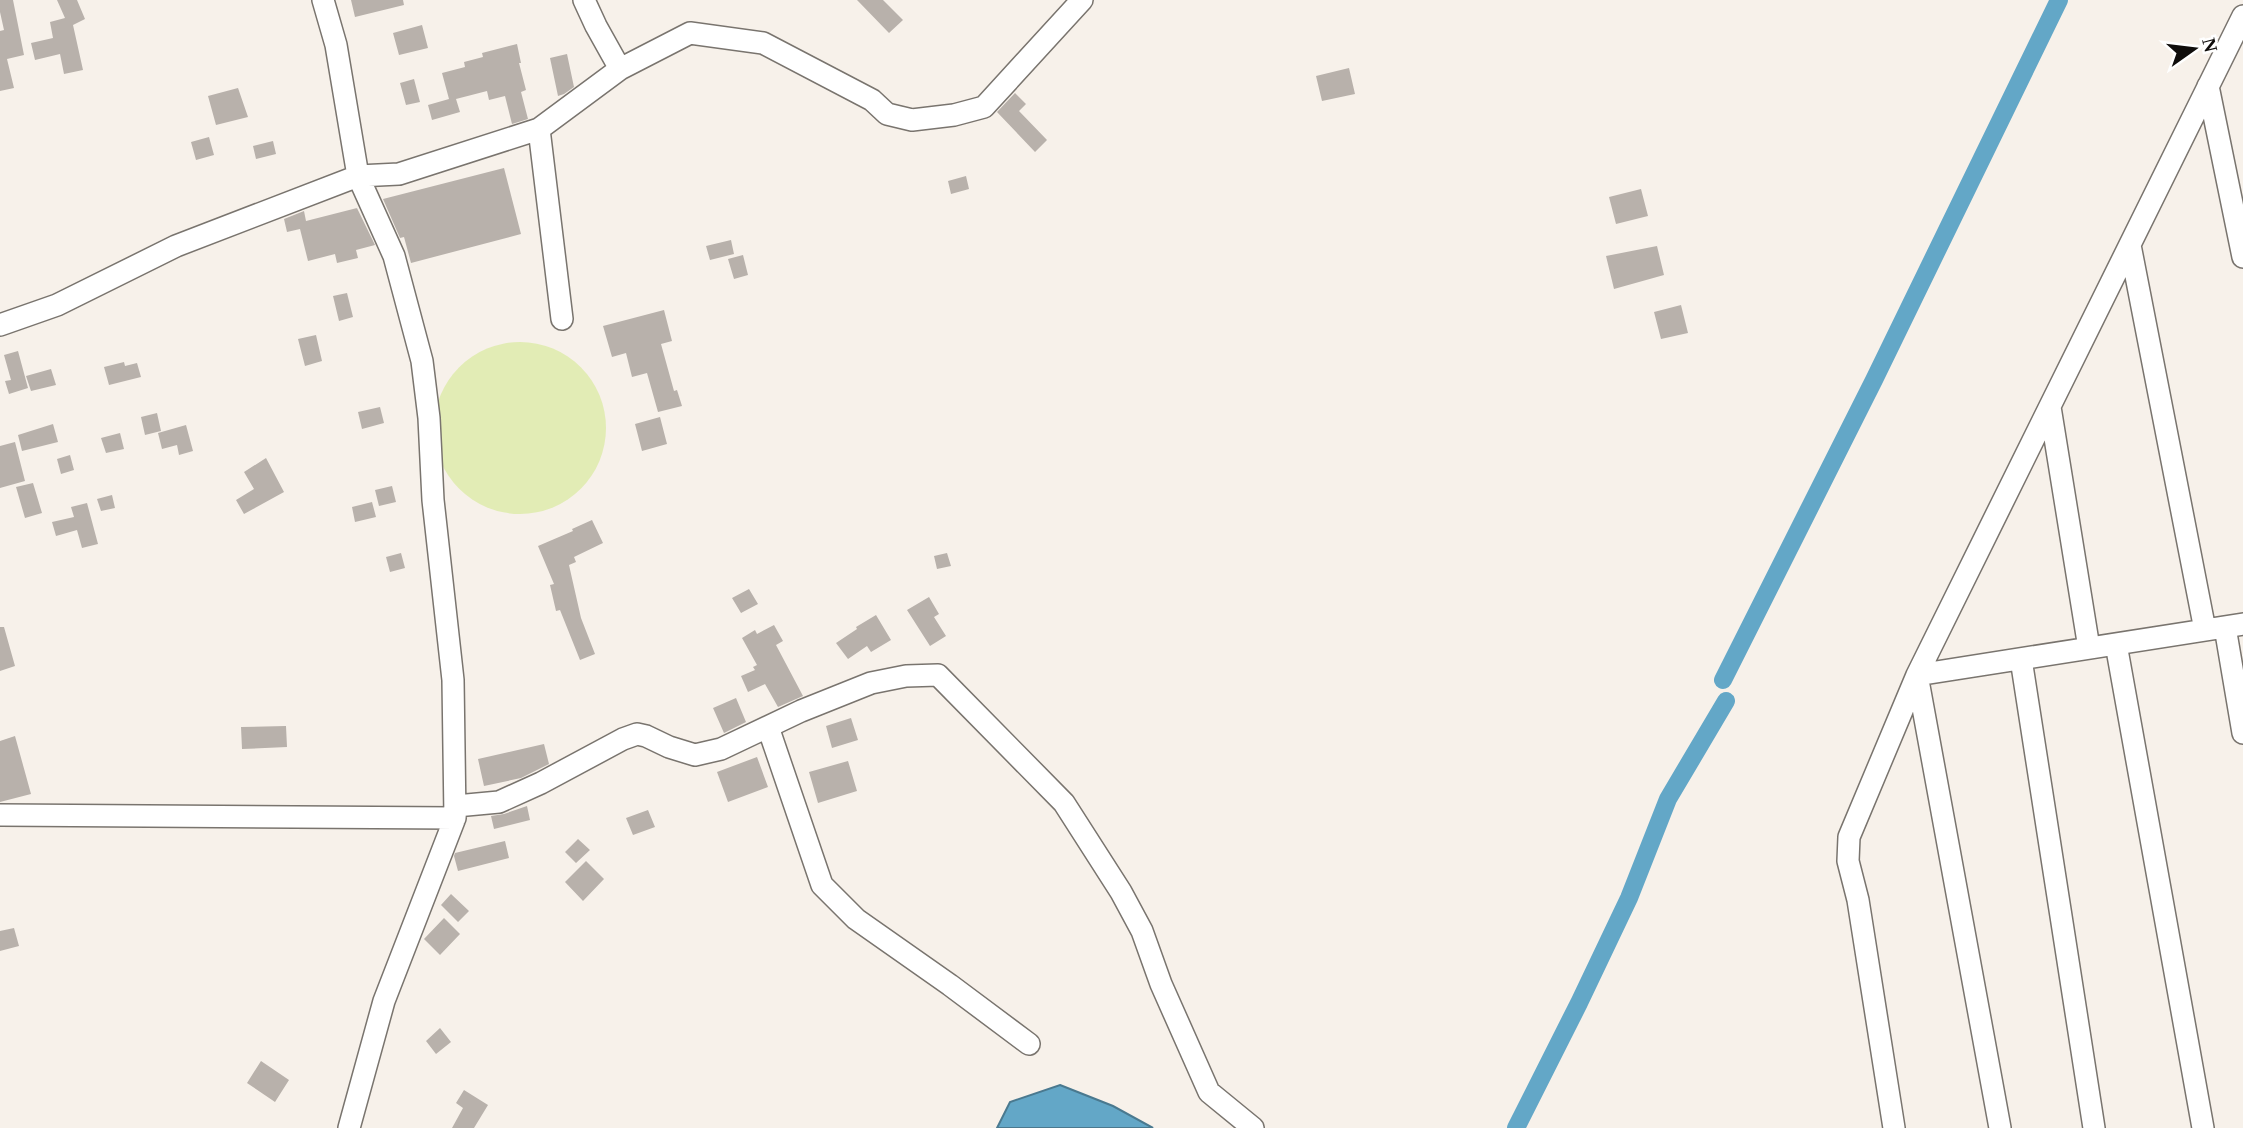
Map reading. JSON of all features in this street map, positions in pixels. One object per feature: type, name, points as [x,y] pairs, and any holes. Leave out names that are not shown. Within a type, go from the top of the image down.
[{"type":"street","points":[[323,0],[336,45],[358,176],[394,256],[422,361],[429,418],[433,500],[453,680],[455,818]]},
{"type":"street","points":[[584,0],[620,69]]},
{"type":"street","points":[[0,325],[57,305],[176,246],[358,176],[399,174],[539,129],[620,69],[690,33],[763,43],[872,100],[887,114],[912,120],[954,115],[984,107],[1082,0]]},
{"type":"street","points":[[1895,1128],[1858,900],[1848,861],[1849,837],[1917,675],[2243,16]]},
{"type":"street","points":[[2208,86],[2243,257]]},
{"type":"street","points":[[539,129],[562,319]]},
{"type":"street","points":[[2130,245],[2224,627],[2243,733]]},
{"type":"street","points":[[2050,407],[2089,648]]},
{"type":"street","points":[[1917,675],[2224,627]]},
{"type":"street","points":[[2116,644],[2203,1128]]},
{"type":"street","points":[[2021,659],[2094,1128]]},
{"type":"street","points":[[349,1128],[384,1001],[455,818],[456,806],[499,802],[636,734],[695,755],[721,749],[801,711],[871,683],[905,676],[938,675],[1063,803],[1121,892],[1142,931],[1161,984],[1209,1092],[1253,1128]]},
{"type":"street","points":[[1917,675],[2000,1128]]},
{"type":"street","points":[[768,727],[822,885],[856,919],[1029,1044]]},
{"type":"street","points":[[0,815],[455,818]]},
{"type":"green space","points":[[520,342],[553,349],[581,367],[599,395],[606,428],[599,461],[581,489],[553,507],[520,514],[487,507],[459,489],[441,461],[434,428],[441,395],[459,367],[487,349]]},
{"type":"water","points":[[1060,1085],[1113,1106],[1153,1128],[997,1128],[1010,1102]]},
{"type":"building","points":[[0,0],[13,0],[24,55],[7,59],[14,88],[0,91],[0,31],[4,30]]},
{"type":"building","points":[[57,0],[77,0],[85,19],[73,25],[83,70],[64,74],[60,54],[35,60],[31,43],[53,38],[50,22],[65,18]]},
{"type":"building","points":[[351,0],[403,0],[404,5],[355,17]]},
{"type":"building","points":[[857,0],[883,0],[903,20],[889,33]]},
{"type":"building","points":[[422,25],[428,48],[399,55],[393,33]]},
{"type":"building","points":[[517,44],[526,90],[521,92],[528,119],[512,124],[505,96],[489,100],[487,91],[456,99],[460,112],[432,120],[428,105],[449,99],[442,73],[465,67],[464,62],[483,57],[482,53]]},
{"type":"building","points":[[567,54],[574,87],[558,96],[550,58]]},
{"type":"building","points":[[1349,68],[1355,94],[1322,101],[1316,76]]},
{"type":"building","points":[[414,79],[420,102],[406,105],[400,83]]},
{"type":"building","points":[[238,88],[248,117],[216,125],[208,96]]},
{"type":"building","points":[[1015,93],[1026,104],[1019,111],[1047,140],[1035,152],[997,112]]},
{"type":"building","points":[[209,137],[214,155],[196,160],[191,142]]},
{"type":"building","points":[[273,141],[276,154],[256,159],[253,146]]},
{"type":"building","points":[[504,168],[521,234],[411,263],[404,237],[400,238],[383,199]]},
{"type":"building","points":[[966,176],[969,189],[951,194],[948,181]]},
{"type":"building","points":[[1641,189],[1648,216],[1616,224],[1609,197]]},
{"type":"building","points":[[357,208],[375,245],[356,250],[358,258],[337,263],[335,254],[308,261],[300,229],[287,232],[284,219],[304,211],[306,221]]},
{"type":"building","points":[[731,240],[734,254],[710,260],[706,246]]},
{"type":"building","points":[[1657,246],[1664,275],[1614,289],[1606,256]]},
{"type":"building","points":[[743,255],[748,275],[734,279],[728,259]]},
{"type":"building","points":[[347,293],[353,317],[339,321],[333,296]]},
{"type":"building","points":[[1681,305],[1688,333],[1661,339],[1654,312]]},
{"type":"building","points":[[664,310],[672,341],[661,344],[674,391],[677,390],[682,406],[658,412],[647,373],[632,377],[626,353],[612,357],[603,326]]},
{"type":"building","points":[[316,335],[322,361],[305,366],[298,339]]},
{"type":"building","points":[[18,351],[28,388],[9,394],[5,381],[11,380],[4,355]]},
{"type":"building","points":[[124,362],[125,366],[137,363],[141,377],[109,385],[104,367]]},
{"type":"building","points":[[51,369],[56,385],[31,391],[26,376]]},
{"type":"building","points":[[380,407],[384,423],[362,429],[358,412]]},
{"type":"building","points":[[157,413],[161,431],[145,435],[141,417]]},
{"type":"building","points":[[660,417],[667,444],[642,451],[635,424]]},
{"type":"building","points":[[53,424],[58,442],[22,451],[18,435]]},
{"type":"building","points":[[186,425],[193,451],[179,455],[177,445],[162,449],[158,433]]},
{"type":"building","points":[[120,433],[124,449],[106,453],[101,438]]},
{"type":"building","points":[[15,442],[25,481],[0,488],[0,446]]},
{"type":"building","points":[[70,455],[74,470],[61,474],[57,459]]},
{"type":"building","points":[[266,458],[284,492],[244,514],[236,500],[254,489],[244,472]]},
{"type":"building","points":[[33,483],[42,513],[25,518],[16,487]]},
{"type":"building","points":[[392,486],[396,502],[379,506],[375,490]]},
{"type":"building","points":[[112,495],[115,508],[101,511],[97,499]]},
{"type":"building","points":[[372,502],[376,517],[355,522],[352,507]]},
{"type":"building","points":[[87,503],[98,544],[82,548],[77,530],[56,536],[52,522],[74,517],[71,507]]},
{"type":"building","points":[[592,520],[603,543],[574,557],[576,562],[569,565],[581,618],[595,654],[580,660],[560,610],[556,611],[550,585],[554,584],[538,546]]},
{"type":"building","points":[[401,553],[405,568],[390,572],[386,557]]},
{"type":"building","points":[[947,553],[951,566],[937,569],[934,556]]},
{"type":"building","points":[[749,589],[758,604],[741,613],[732,598]]},
{"type":"building","points":[[929,597],[939,614],[934,617],[946,636],[930,646],[907,610]]},
{"type":"building","points":[[876,615],[891,640],[871,652],[867,646],[848,659],[836,643]]},
{"type":"building","points":[[774,625],[783,641],[776,645],[803,696],[778,707],[765,684],[748,692],[741,676],[755,670],[753,667],[757,665],[742,638],[755,630],[757,634]]},
{"type":"building","points":[[0,627],[4,627],[15,666],[0,671]]},
{"type":"building","points":[[736,698],[746,722],[724,733],[713,708]]},
{"type":"building","points":[[851,718],[858,740],[832,748],[826,726]]},
{"type":"building","points":[[286,726],[287,747],[242,749],[241,727]]},
{"type":"building","points":[[15,736],[31,794],[0,802],[0,741]]},
{"type":"building","points":[[544,744],[549,764],[521,778],[484,786],[478,759]]},
{"type":"building","points":[[757,757],[768,787],[728,802],[717,772]]},
{"type":"building","points":[[848,761],[857,791],[818,803],[809,772]]},
{"type":"building","points":[[527,806],[530,820],[494,829],[491,816]]},
{"type":"building","points":[[648,810],[655,827],[633,835],[626,818]]},
{"type":"building","points":[[578,839],[590,850],[576,863],[565,852]]},
{"type":"building","points":[[505,841],[509,858],[458,871],[455,853]]},
{"type":"building","points":[[586,861],[604,879],[583,901],[565,882]]},
{"type":"building","points":[[451,894],[469,911],[458,922],[441,905]]},
{"type":"building","points":[[444,918],[460,934],[440,955],[424,939]]},
{"type":"building","points":[[14,928],[19,946],[0,951],[0,931]]},
{"type":"building","points":[[440,1028],[451,1042],[436,1054],[426,1041]]},
{"type":"building","points":[[261,1061],[289,1080],[275,1102],[247,1083]]},
{"type":"building","points":[[464,1090],[488,1105],[474,1128],[452,1128],[463,1108],[456,1103]]},
{"type":"waterway","points":[[1723,680],[1874,380],[2059,0]]},
{"type":"waterway","points":[[1516,1128],[1629,898],[1668,799],[1726,701]]}]
